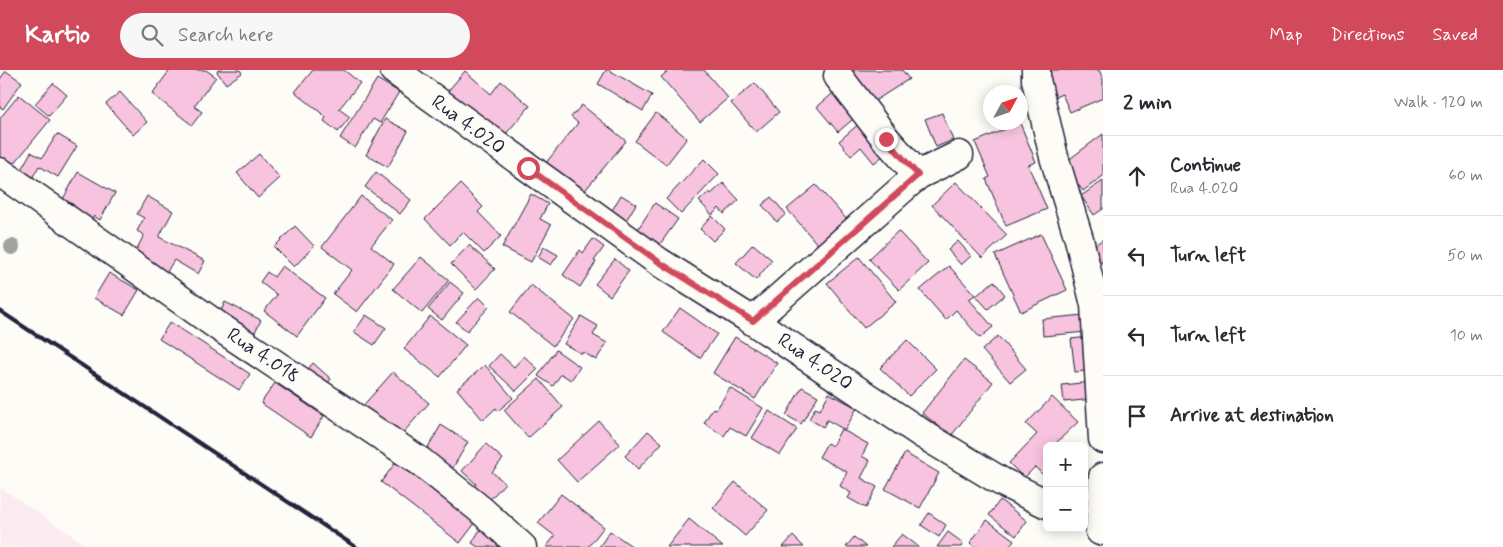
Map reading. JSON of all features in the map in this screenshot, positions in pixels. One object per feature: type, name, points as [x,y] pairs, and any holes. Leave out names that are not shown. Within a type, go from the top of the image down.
[{"type":"street","name":"Rua 4.020","points":[[394,70],[659,262],[753,321],[924,435],[1002,482],[1043,502]]},
{"type":"street","points":[[1036,70],[1036,80],[1054,157],[1079,239],[1095,305],[1103,439]]},
{"type":"street","points":[[838,76],[886,139],[918,175]]},
{"type":"street","points":[[753,321],[918,175],[959,155]]},
{"type":"street","name":"Rua 4.018","points":[[0,172],[218,326],[421,462],[481,510],[522,547]]},
{"type":"street","points":[[1096,529],[1103,477]]},
{"type":"shaded area","points":[[0,487],[89,547],[0,547]]},
{"type":"building","points":[[170,70],[206,70],[216,77],[194,106],[202,112],[192,125],[152,94]]},
{"type":"building","points":[[218,70],[240,70],[242,73],[226,84],[217,72]]},
{"type":"building","points":[[313,70],[344,70],[360,83],[339,109],[350,117],[338,132],[324,121],[326,117],[295,92]]},
{"type":"building","points":[[606,70],[652,95],[643,111],[598,84]]},
{"type":"building","points":[[669,70],[704,70],[728,98],[700,122],[661,77]]},
{"type":"building","points":[[849,70],[902,70],[909,79],[867,106]]},
{"type":"building","points":[[1044,70],[1099,70],[1103,79],[1103,98],[1070,112],[1062,94],[1055,97]]},
{"type":"building","points":[[6,71],[22,82],[3,109],[0,107],[0,79]]},
{"type":"building","points":[[465,71],[491,94],[501,81],[530,106],[497,144],[463,103],[448,91]]},
{"type":"building","points":[[377,79],[399,92],[380,123],[373,119],[355,148],[340,138]]},
{"type":"building","points":[[53,83],[67,95],[49,116],[35,104]]},
{"type":"building","points":[[755,83],[779,112],[756,132],[731,103]]},
{"type":"building","points":[[838,89],[859,114],[838,132],[817,107]]},
{"type":"building","points":[[120,92],[147,122],[133,135],[106,104]]},
{"type":"building","points":[[19,95],[50,120],[9,170],[0,163],[0,118]]},
{"type":"building","points":[[582,105],[626,141],[582,194],[545,164],[578,123],[571,117]]},
{"type":"building","points":[[656,113],[687,138],[666,165],[635,141]]},
{"type":"building","points":[[942,113],[953,140],[936,147],[925,119]]},
{"type":"building","points":[[385,119],[408,131],[388,167],[366,155]]},
{"type":"building","points":[[861,122],[888,152],[874,163],[861,147],[851,156],[839,141]]},
{"type":"building","points":[[1003,130],[1023,130],[1036,162],[1028,165],[1047,209],[1006,226],[986,179],[990,177],[975,142]]},
{"type":"building","points":[[57,134],[77,146],[58,177],[39,166],[30,182],[18,175],[31,152],[42,158]]},
{"type":"building","points":[[1103,134],[1103,176],[1083,191],[1063,164]]},
{"type":"building","points":[[259,154],[280,178],[258,198],[237,173]]},
{"type":"building","points":[[704,159],[719,174],[681,214],[666,199]]},
{"type":"building","points":[[78,172],[115,193],[100,220],[94,216],[87,230],[67,218],[74,205],[63,199]]},
{"type":"building","points":[[376,172],[411,200],[400,214],[365,187]]},
{"type":"building","points":[[1103,181],[1103,209],[1094,215],[1081,196]]},
{"type":"building","points":[[956,182],[1007,235],[982,258],[932,205]]},
{"type":"building","points":[[723,183],[739,200],[724,214],[719,208],[712,215],[699,201],[709,192],[711,194]]},
{"type":"building","points":[[460,184],[483,207],[478,212],[501,236],[484,253],[463,232],[450,245],[425,219]]},
{"type":"building","points":[[816,185],[848,221],[819,246],[787,209]]},
{"type":"building","points":[[531,194],[548,204],[540,219],[551,225],[531,262],[502,247]]},
{"type":"building","points":[[621,195],[636,204],[622,227],[607,219]]},
{"type":"building","points":[[147,196],[173,211],[159,237],[205,261],[198,274],[174,260],[165,275],[130,262],[144,235],[137,231],[144,218],[137,214]]},
{"type":"building","points":[[361,196],[392,220],[371,246],[394,264],[357,312],[333,294],[352,270],[322,247]]},
{"type":"building","points":[[771,197],[786,214],[777,222],[762,205]]},
{"type":"building","points":[[655,203],[678,219],[658,247],[636,232]]},
{"type":"building","points":[[712,216],[725,229],[713,241],[700,229]]},
{"type":"building","points":[[295,226],[314,246],[294,267],[274,247]]},
{"type":"building","points":[[898,231],[928,263],[899,290],[869,259]]},
{"type":"building","points":[[1041,234],[1067,290],[1021,312],[995,255]]},
{"type":"building","points":[[593,239],[604,247],[580,287],[563,275],[580,250],[583,253]]},
{"type":"building","points":[[1103,239],[1103,264],[1091,248]]},
{"type":"building","points":[[958,241],[971,256],[961,265],[948,250]]},
{"type":"building","points":[[753,244],[772,260],[756,280],[736,263]]},
{"type":"building","points":[[469,245],[495,269],[476,289],[451,264]]},
{"type":"building","points":[[544,247],[558,255],[551,265],[538,257]]},
{"type":"building","points":[[421,257],[449,280],[422,313],[393,289]]},
{"type":"building","points":[[859,257],[896,302],[864,328],[827,283]]},
{"type":"building","points":[[615,259],[629,271],[610,296],[595,284]]},
{"type":"building","points":[[282,266],[325,298],[297,336],[264,311],[277,295],[260,282],[267,272],[274,277]]},
{"type":"building","points":[[949,266],[975,295],[969,299],[993,327],[980,338],[956,310],[946,320],[920,290]]},
{"type":"building","points":[[109,273],[139,290],[124,315],[94,298]]},
{"type":"building","points":[[994,281],[1005,295],[988,309],[976,296]]},
{"type":"building","points":[[450,282],[464,293],[442,320],[428,309]]},
{"type":"building","points":[[531,285],[574,319],[553,346],[510,312]]},
{"type":"building","points":[[479,297],[489,307],[467,331],[456,322]]},
{"type":"building","points":[[225,302],[261,320],[251,340],[216,322]]},
{"type":"building","points":[[680,308],[717,334],[700,358],[663,332]]},
{"type":"building","points":[[366,315],[386,328],[374,345],[354,332]]},
{"type":"building","points":[[1084,315],[1086,332],[1043,336],[1042,319]]},
{"type":"building","points":[[430,316],[466,345],[440,377],[404,349]]},
{"type":"building","points":[[581,316],[598,326],[593,335],[607,343],[596,360],[564,344]]},
{"type":"building","points":[[170,322],[250,374],[239,390],[159,339]]},
{"type":"building","points":[[998,336],[1026,369],[1010,382],[982,350]]},
{"type":"building","points":[[735,337],[777,363],[755,399],[713,373]]},
{"type":"building","points":[[1089,337],[1093,370],[1075,372],[1071,339]]},
{"type":"building","points":[[907,340],[936,369],[909,396],[880,368]]},
{"type":"building","points":[[556,350],[580,367],[571,380],[561,374],[553,386],[538,376]]},
{"type":"building","points":[[500,354],[514,367],[524,356],[538,369],[516,391],[489,366]]},
{"type":"building","points":[[964,360],[993,382],[951,436],[922,413]]},
{"type":"building","points":[[313,363],[331,379],[322,390],[303,375]]},
{"type":"building","points":[[485,365],[513,398],[498,411],[496,408],[483,420],[457,389]]},
{"type":"building","points":[[393,372],[429,403],[396,441],[360,409]]},
{"type":"building","points":[[539,379],[563,407],[528,438],[504,410]]},
{"type":"building","points":[[1091,382],[1093,399],[1064,402],[1062,385]]},
{"type":"building","points":[[275,383],[324,416],[311,437],[261,403]]},
{"type":"building","points":[[802,387],[818,396],[801,424],[786,415]]},
{"type":"building","points":[[730,388],[763,408],[746,436],[730,427],[724,436],[704,423],[713,408],[716,410]]},
{"type":"building","points":[[829,393],[857,408],[845,430],[827,420],[823,427],[809,419],[815,408],[820,410]]},
{"type":"building","points":[[1052,397],[1078,422],[1057,442],[1043,442],[1043,475],[1035,467],[1024,478],[1009,463],[1037,434],[1026,424]]},
{"type":"building","points":[[769,411],[797,429],[780,455],[752,438]]},
{"type":"building","points":[[599,421],[620,444],[577,482],[557,460]]},
{"type":"building","points":[[441,425],[468,442],[451,471],[424,454]]},
{"type":"building","points":[[841,429],[868,444],[862,456],[870,461],[861,478],[877,487],[866,508],[848,498],[851,493],[840,486],[847,472],[819,457],[827,443],[832,446]]},
{"type":"building","points":[[648,431],[662,443],[638,469],[625,456]]},
{"type":"building","points":[[486,444],[503,459],[492,472],[505,483],[487,503],[471,490],[476,484],[462,471]]},
{"type":"building","points":[[905,453],[939,473],[920,508],[885,489]]},
{"type":"building","points":[[396,462],[475,523],[460,543],[381,482]]},
{"type":"building","points":[[735,482],[768,510],[745,536],[713,508]]},
{"type":"building","points":[[561,494],[604,527],[588,547],[546,547],[555,536],[538,523]]},
{"type":"building","points":[[1000,500],[1027,521],[1016,536],[989,515]]},
{"type":"building","points":[[929,513],[946,525],[939,537],[921,525]]},
{"type":"building","points":[[689,519],[723,547],[667,547]]},
{"type":"building","points":[[987,520],[1014,540],[1009,547],[975,547],[970,543]]},
{"type":"building","points":[[481,528],[502,542],[498,547],[478,547],[472,543]]},
{"type":"building","points":[[610,531],[633,547],[599,547]]},
{"type":"building","points":[[948,532],[963,543],[961,547],[937,547]]},
{"type":"building","points":[[902,534],[919,547],[891,547]]},
{"type":"building","points":[[793,536],[804,547],[783,547]]},
{"type":"building","points":[[854,537],[866,547],[846,547]]},
{"type":"railway","points":[[0,311],[356,547]]},
{"type":"route","points":[[528,168],[659,262],[753,321],[918,175],[886,139]]}]
